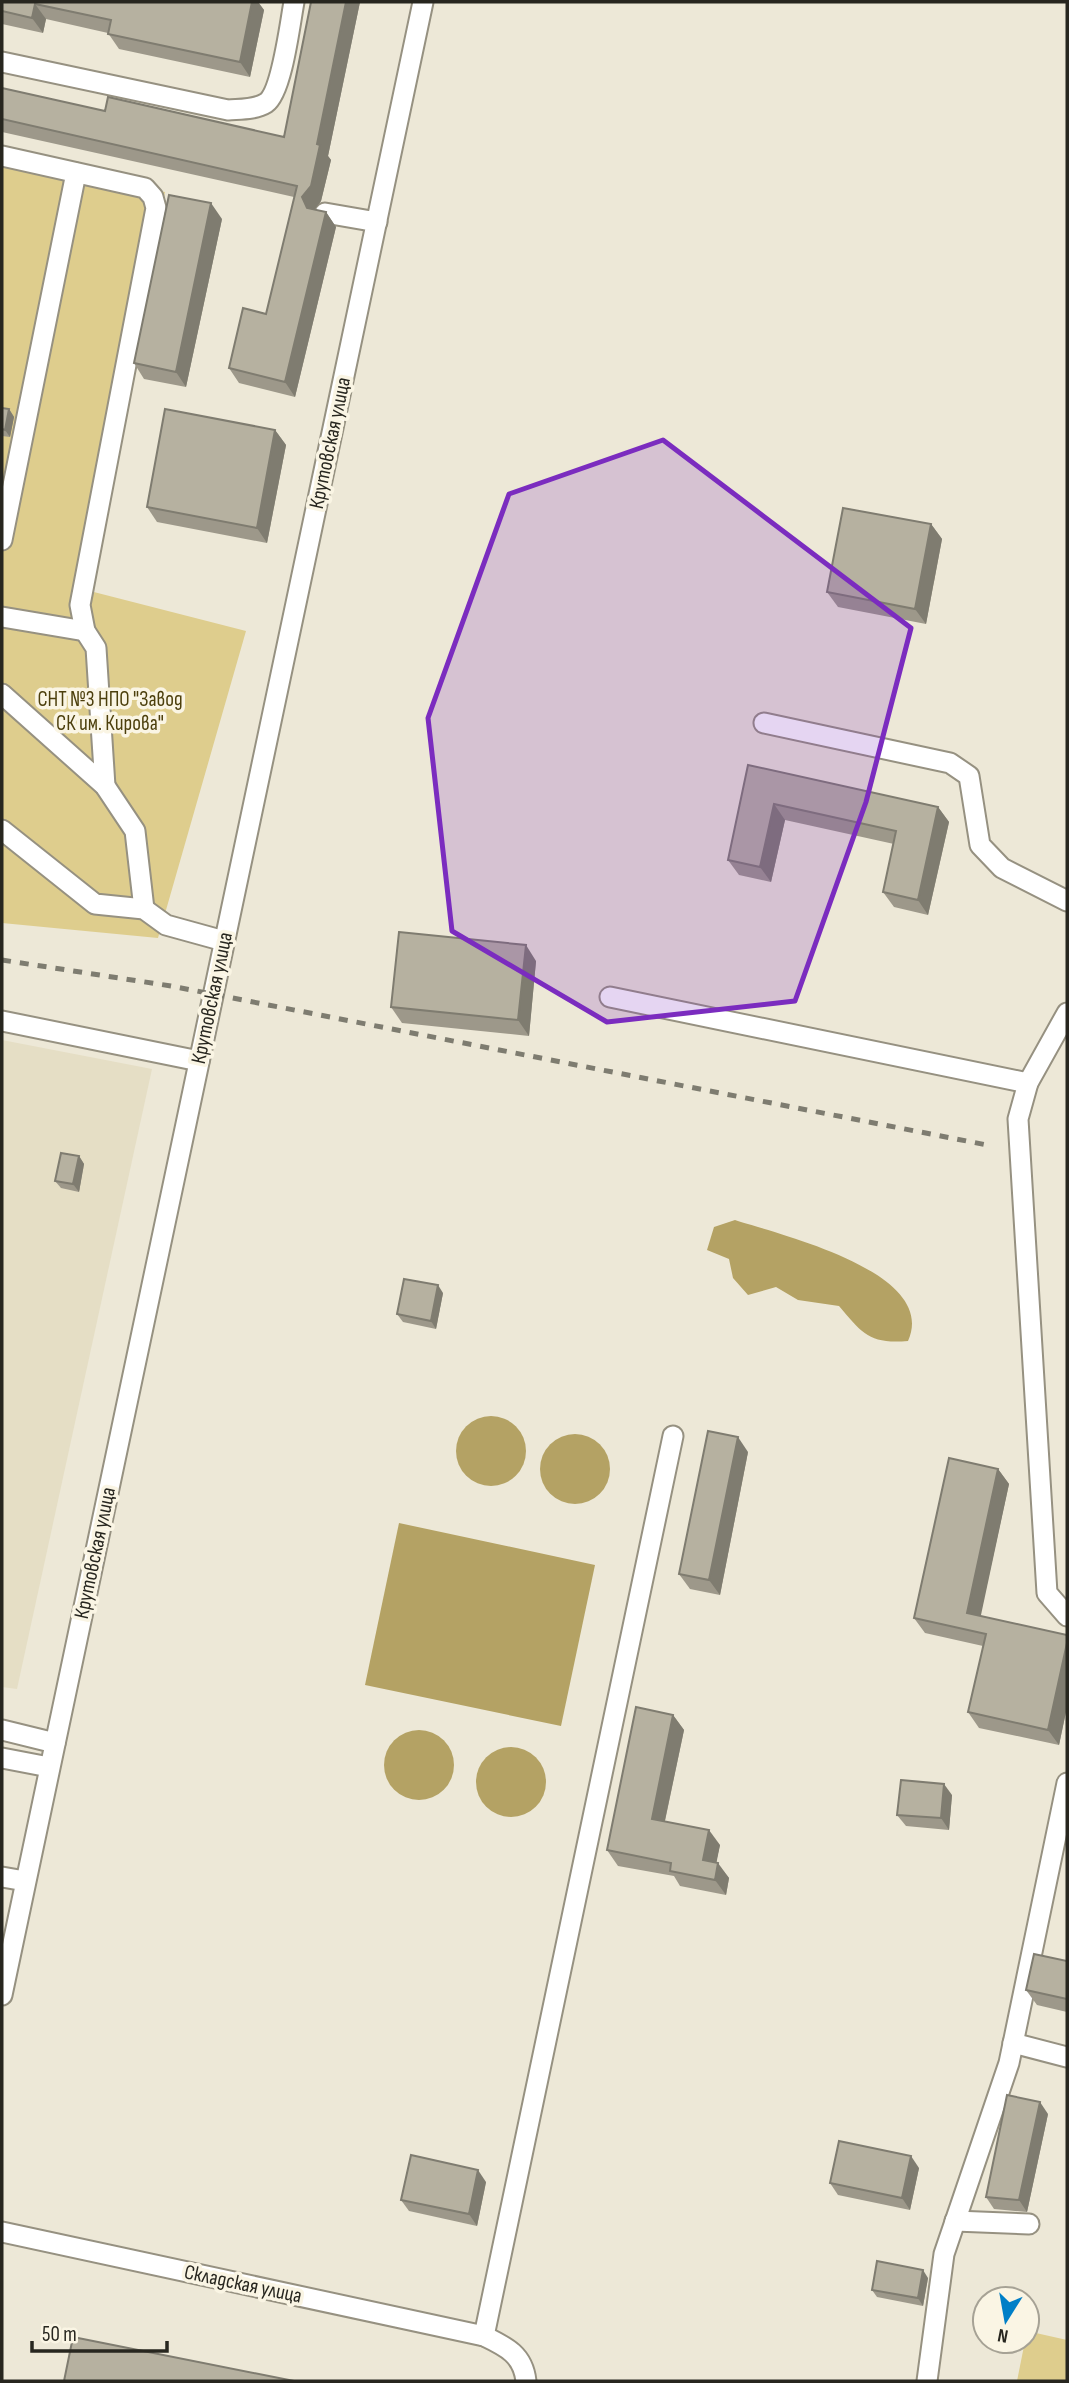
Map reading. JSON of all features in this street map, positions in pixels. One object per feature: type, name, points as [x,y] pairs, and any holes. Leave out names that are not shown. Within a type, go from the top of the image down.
[{"type":"street","points":[[2,62],[228,110],[252,108],[268,102],[276,89],[294,2]]},
{"type":"street","name":"Крутовская улица","points":[[2,1995],[423,2]]},
{"type":"street","points":[[2,156],[145,188],[153,197],[156,208],[80,605],[85,631],[96,648],[105,786]]},
{"type":"street","points":[[2,540],[76,173]]},
{"type":"street","points":[[325,213],[377,222]]},
{"type":"street","points":[[2,617],[85,631]]},
{"type":"street","points":[[2,694],[105,786],[138,840],[144,909]]},
{"type":"street","points":[[764,723],[950,763],[969,776],[980,845],[1002,868],[1067,901]]},
{"type":"street","points":[[2,830],[95,904],[144,909],[166,925],[224,941]]},
{"type":"street","points":[[610,997],[1028,1083]]},
{"type":"street","points":[[1067,1013],[1028,1083],[1018,1119],[1046,1593],[1067,1616]]},
{"type":"street","points":[[2,1021],[199,1061]]},
{"type":"street","points":[[484,2336],[673,1436]]},
{"type":"street","points":[[2,1730],[54,1742]]},
{"type":"street","points":[[2,1758],[49,1767]]},
{"type":"street","points":[[927,2381],[944,2254],[1013,2043],[1067,1783]]},
{"type":"street","points":[[2,1877],[25,1881]]},
{"type":"street","points":[[1013,2043],[1067,2057]]},
{"type":"street","points":[[955,2221],[1030,2224]]},
{"type":"street","name":"Складская улица","points":[[2,2232],[484,2336],[511,2348],[525,2368],[526,2381]]},
{"type":"highlighted area","points":[[663,440],[911,628],[866,802],[795,1001],[607,1022],[452,931],[428,718],[509,494]]},
{"type":"shaded area","points":[[2,1040],[152,1069],[17,1689],[2,1687]]},
{"type":"shaded area","points":[[735,1220],[818,1247],[879,1276],[901,1295],[911,1317],[908,1341],[875,1339],[854,1324],[839,1306],[798,1300],[776,1287],[748,1295],[733,1278],[729,1259],[707,1250],[714,1227]]},
{"type":"shaded area","points":[[491,1416],[516,1426],[526,1451],[516,1476],[491,1486],[466,1476],[456,1451],[466,1426]]},
{"type":"shaded area","points":[[575,1434],[600,1444],[610,1469],[600,1494],[575,1504],[550,1494],[540,1469],[550,1444]]},
{"type":"shaded area","points":[[399,1523],[595,1565],[561,1726],[365,1685]]},
{"type":"shaded area","points":[[419,1730],[444,1740],[454,1765],[444,1790],[419,1800],[394,1790],[384,1765],[394,1740]]},
{"type":"shaded area","points":[[511,1747],[536,1757],[546,1782],[536,1807],[511,1817],[486,1807],[476,1782],[486,1757]]},
{"type":"green space","name":"СНТ №3 НПО \"Завод СК им. Кирова\"","points":[[2,157],[165,192],[86,590],[246,631],[158,938],[2,923]]},
{"type":"green space","points":[[1041,2334],[1067,2340],[1067,2381],[1017,2381],[1022,2355],[1041,2355]]},
{"type":"building","points":[[2,2],[252,2],[240,62],[108,34],[111,20],[35,4],[32,18],[2,11]]},
{"type":"building","points":[[311,2],[346,2],[311,186],[302,197],[307,208],[326,212],[285,382],[229,368],[243,308],[266,314],[297,186],[2,119],[2,88],[105,111],[108,97],[284,137]]},
{"type":"building","points":[[169,195],[211,203],[176,372],[134,363]]},
{"type":"building","points":[[2,408],[9,409],[5,430],[2,429]]},
{"type":"building","points":[[165,409],[275,430],[257,528],[147,507]]},
{"type":"building","points":[[843,508],[931,524],[915,609],[827,592]]},
{"type":"building","points":[[748,765],[938,807],[918,900],[883,892],[896,831],[774,804],[760,867],[728,860]]},
{"type":"building","points":[[399,932],[526,945],[518,1020],[391,1007]]},
{"type":"building","points":[[61,1153],[79,1156],[73,1184],[55,1181]]},
{"type":"building","points":[[404,1279],[438,1285],[431,1321],[397,1314]]},
{"type":"building","points":[[708,1431],[738,1437],[709,1580],[679,1574]]},
{"type":"building","points":[[949,1458],[998,1469],[967,1613],[1067,1635],[1048,1730],[968,1712],[986,1634],[914,1618]]},
{"type":"building","points":[[636,1707],[673,1715],[652,1819],[709,1830],[703,1860],[718,1863],[715,1880],[670,1871],[671,1863],[607,1850]]},
{"type":"building","points":[[901,1780],[944,1784],[941,1818],[897,1815]]},
{"type":"building","points":[[1034,1954],[1067,1961],[1067,1999],[1026,1990]]},
{"type":"building","points":[[1007,2095],[1040,2102],[1019,2200],[986,2197]]},
{"type":"building","points":[[839,2141],[911,2156],[902,2198],[830,2183]]},
{"type":"building","points":[[411,2155],[478,2170],[469,2214],[401,2200]]},
{"type":"building","points":[[877,2261],[923,2270],[918,2298],[872,2290]]},
{"type":"building","points":[[73,2337],[294,2381],[64,2381]]},
{"type":"railway","points":[[2,960],[171,986],[987,1145]]}]
